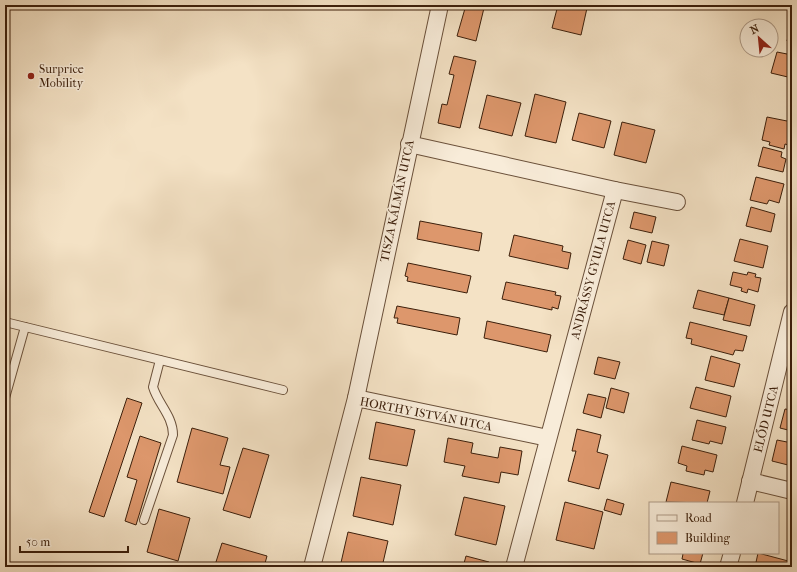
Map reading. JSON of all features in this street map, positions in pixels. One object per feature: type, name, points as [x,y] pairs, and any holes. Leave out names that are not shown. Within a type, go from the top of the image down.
[{"type":"street","name":"TISZA KÁLMÁN UTCA","points":[[356,398],[409,144],[440,5]]},
{"type":"street","name":"ANDRÁSSY GYULA UTCA","points":[[409,144],[615,190],[514,567]]},
{"type":"street","points":[[615,190],[677,202]]},
{"type":"street","name":"ELŐD UTCA","points":[[745,502],[792,312]]},
{"type":"street","name":"HORTHY ISTVÁN UTCA","points":[[312,567],[356,398],[548,438]]},
{"type":"street","points":[[750,481],[792,491]]},
{"type":"street","points":[[728,567],[732,554]]},
{"type":"lane","points":[[5,322],[283,390]]},
{"type":"lane","points":[[5,398],[25,327]]},
{"type":"lane","points":[[144,520],[173,434],[170,418],[153,387],[160,360]]},
{"type":"building","points":[[466,5],[484,8],[476,41],[457,36]]},
{"type":"building","points":[[558,5],[581,5],[580,7],[587,8],[581,35],[552,28]]},
{"type":"building","points":[[792,22],[792,42],[787,41]]},
{"type":"building","points":[[779,52],[792,55],[792,78],[771,73],[775,58],[779,58]]},
{"type":"building","points":[[454,56],[476,61],[460,128],[438,123],[442,104],[447,105],[454,75],[449,74]]},
{"type":"building","points":[[535,94],[566,102],[556,143],[525,136]]},
{"type":"building","points":[[487,95],[521,103],[512,136],[479,128]]},
{"type":"building","points":[[579,113],[611,121],[604,148],[572,140]]},
{"type":"building","points":[[767,117],[792,122],[792,146],[785,144],[784,149],[769,145],[770,142],[762,140]]},
{"type":"building","points":[[622,122],[655,130],[646,163],[614,155]]},
{"type":"building","points":[[763,147],[782,152],[781,157],[786,159],[783,172],[758,166]]},
{"type":"building","points":[[756,177],[784,184],[779,203],[769,200],[767,204],[750,200]]},
{"type":"building","points":[[751,207],[775,214],[771,232],[746,226]]},
{"type":"building","points":[[634,212],[656,217],[652,233],[630,228]]},
{"type":"building","points":[[420,221],[482,233],[479,251],[417,239]]},
{"type":"building","points":[[514,235],[563,246],[562,251],[571,253],[568,269],[509,256]]},
{"type":"building","points":[[740,239],[768,246],[763,268],[734,261]]},
{"type":"building","points":[[628,240],[646,245],[641,264],[623,259]]},
{"type":"building","points":[[652,241],[669,245],[664,266],[647,262]]},
{"type":"building","points":[[408,263],[471,276],[467,293],[407,281],[408,277],[405,276]]},
{"type":"building","points":[[733,272],[747,275],[748,272],[756,274],[755,277],[761,278],[758,292],[748,289],[747,293],[741,291],[742,288],[730,285]]},
{"type":"building","points":[[506,282],[556,292],[555,295],[561,296],[558,309],[552,307],[552,310],[502,299]]},
{"type":"building","points":[[698,290],[729,298],[724,315],[693,308]]},
{"type":"building","points":[[729,298],[755,305],[750,326],[723,320]]},
{"type":"building","points":[[397,306],[460,318],[457,335],[397,323],[398,318],[394,318]]},
{"type":"building","points":[[487,321],[551,335],[547,352],[484,338]]},
{"type":"building","points":[[690,322],[747,336],[743,351],[735,350],[733,355],[691,344],[692,339],[686,338]]},
{"type":"building","points":[[711,356],[740,364],[734,387],[705,380]]},
{"type":"building","points":[[598,357],[620,362],[615,379],[594,374]]},
{"type":"building","points":[[696,387],[731,396],[726,417],[690,408]]},
{"type":"building","points":[[611,388],[629,393],[624,413],[606,408]]},
{"type":"building","points":[[588,394],[606,398],[601,418],[583,413]]},
{"type":"building","points":[[127,398],[142,403],[104,517],[89,512]]},
{"type":"building","points":[[785,409],[792,410],[792,431],[780,428]]},
{"type":"building","points":[[697,420],[726,427],[722,444],[710,441],[709,444],[692,440]]},
{"type":"building","points":[[376,422],[415,430],[407,466],[369,459]]},
{"type":"building","points":[[192,428],[228,438],[220,465],[230,467],[223,494],[177,482]]},
{"type":"building","points":[[577,429],[601,435],[597,452],[608,455],[599,489],[568,481],[576,451],[572,451]]},
{"type":"building","points":[[140,436],[161,443],[136,525],[125,521],[137,480],[127,477]]},
{"type":"building","points":[[448,438],[473,443],[471,453],[498,458],[500,447],[522,451],[518,475],[501,472],[499,483],[462,476],[465,466],[444,462]]},
{"type":"building","points":[[777,440],[792,443],[792,466],[772,461]]},
{"type":"building","points":[[682,446],[717,455],[713,472],[705,470],[704,475],[686,471],[687,466],[678,463]]},
{"type":"building","points":[[243,448],[269,455],[250,518],[223,510]]},
{"type":"building","points":[[361,477],[401,485],[393,525],[353,516]]},
{"type":"building","points":[[671,482],[710,491],[707,502],[666,502]]},
{"type":"building","points":[[464,497],[505,506],[496,545],[455,535]]},
{"type":"building","points":[[607,499],[624,504],[621,515],[604,510]]},
{"type":"building","points":[[565,502],[603,512],[594,549],[556,540]]},
{"type":"building","points":[[159,509],[190,518],[178,561],[147,552]]},
{"type":"building","points":[[348,532],[388,541],[382,567],[340,567]]},
{"type":"building","points":[[222,543],[267,556],[264,567],[221,567],[215,565]]},
{"type":"building","points":[[683,554],[703,554],[700,564],[682,559]]},
{"type":"building","points":[[758,554],[792,562],[792,567],[755,567]]},
{"type":"building","points":[[466,556],[489,562],[488,567],[463,567]]},
{"type":"place","name":"Surprice Mobility","points":[[31,76]]}]
